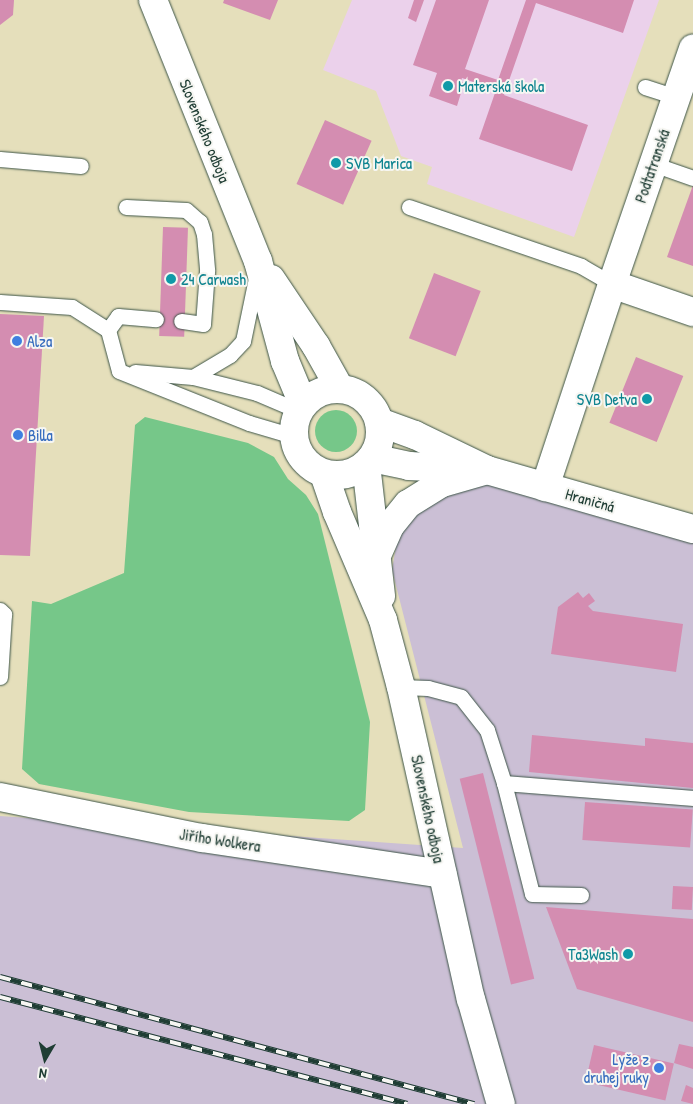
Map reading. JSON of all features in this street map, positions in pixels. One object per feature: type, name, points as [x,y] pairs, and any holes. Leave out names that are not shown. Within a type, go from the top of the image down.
[{"type":"street","name":"Slovenského odboja","points":[[153,0],[258,261],[298,417]]},
{"type":"street","name":"Podtatranská","points":[[546,487],[612,284],[693,49]]},
{"type":"street","name":"Slovenského odboja","points":[[258,261],[316,346],[340,389]]},
{"type":"street","points":[[612,284],[693,312]]},
{"type":"street","points":[[340,389],[353,392],[365,399],[374,410],[379,422],[380,435],[369,461],[346,475],[324,474],[302,460],[296,448],[298,417],[314,396],[326,390],[340,389]]},
{"type":"street","name":"Hraničná","points":[[379,422],[415,435],[488,470],[693,529]]},
{"type":"street","name":"Slovenského odboja","points":[[369,461],[383,620]]},
{"type":"street","name":"Hraničná","points":[[369,461],[409,466],[488,470]]},
{"type":"street","points":[[378,553],[390,526],[408,504],[442,483],[488,470]]},
{"type":"street","name":"Slovenského odboja","points":[[324,474],[337,512],[383,620],[401,687],[471,1000],[501,1104]]},
{"type":"street","name":"Jiřího Wolkera","points":[[0,797],[202,838],[442,874]]},
{"type":"lane","points":[[645,87],[676,97]]},
{"type":"lane","points":[[0,159],[82,166]]},
{"type":"lane","points":[[653,164],[693,178]]},
{"type":"lane","points":[[126,207],[186,210],[200,222],[204,234],[207,271],[204,324],[181,321]]},
{"type":"lane","points":[[409,207],[581,266],[612,284]]},
{"type":"lane","points":[[193,377],[230,355],[243,341],[253,303],[258,261]]},
{"type":"lane","points":[[0,302],[72,307],[108,330],[119,371]]},
{"type":"lane","points":[[108,330],[118,316],[156,319]]},
{"type":"lane","points":[[119,371],[193,377],[257,393],[298,417]]},
{"type":"lane","points":[[119,371],[249,424],[298,417]]},
{"type":"lane","points":[[0,610],[4,614],[0,677]]},
{"type":"lane","points":[[401,687],[428,688],[461,697],[487,730],[504,784],[532,894],[581,895]]},
{"type":"lane","points":[[504,784],[693,798]]},
{"type":"shaded area","points":[[352,0],[659,0],[574,237],[427,184],[432,167],[401,156],[376,91],[323,70]]},
{"type":"shaded area","points":[[517,467],[693,518],[693,1104],[0,1104],[0,816],[463,848],[392,570],[399,529],[432,498]]},
{"type":"green space","points":[[332,410],[340,410],[351,416],[357,431],[351,446],[340,452],[332,452],[321,446],[315,435],[315,427],[321,416]]},
{"type":"green space","points":[[145,417],[248,443],[274,457],[288,479],[306,495],[318,514],[370,722],[365,810],[349,821],[189,812],[39,784],[22,769],[32,601],[51,604],[124,573],[135,425]]},
{"type":"building","points":[[0,0],[14,0],[13,15],[0,25]]},
{"type":"building","points":[[224,0],[278,0],[270,20],[223,3]]},
{"type":"building","points":[[414,0],[424,0],[416,22],[408,18]]},
{"type":"building","name":"Materská škola","points":[[436,0],[489,0],[465,69],[498,80],[526,0],[634,0],[623,33],[536,3],[504,95],[588,125],[572,171],[479,139],[496,90],[462,78],[461,81],[464,83],[457,106],[429,96],[437,73],[413,65]]},
{"type":"building","name":"SVB Marica","points":[[325,120],[372,141],[343,205],[297,184]]},
{"type":"building","points":[[693,185],[693,266],[667,257]]},
{"type":"building","name":"24 Carwash","points":[[163,227],[188,228],[184,337],[159,336]]},
{"type":"building","points":[[434,273],[481,291],[456,356],[409,338]]},
{"type":"building","name":"Billa","points":[[0,314],[44,316],[30,556],[0,555]]},
{"type":"building","name":"SVB Detva","points":[[636,357],[683,376],[657,442],[609,423]]},
{"type":"building","points":[[578,592],[583,598],[589,593],[595,601],[588,606],[593,611],[683,624],[676,672],[551,654],[558,607]]},
{"type":"building","points":[[532,735],[645,746],[645,738],[693,743],[693,788],[529,772]]},
{"type":"building","points":[[483,773],[534,979],[511,985],[460,779]]},
{"type":"building","points":[[585,802],[693,810],[690,847],[582,840]]},
{"type":"building","points":[[673,886],[693,887],[692,910],[672,909]]},
{"type":"building","name":"Ta3Wash","points":[[546,907],[693,919],[693,1022],[577,989]]},
{"type":"building","points":[[679,1044],[693,1047],[693,1069],[674,1063]]},
{"type":"building","points":[[594,1045],[674,1063],[665,1100],[585,1082]]},
{"type":"building","points":[[686,1085],[693,1088],[693,1104],[681,1101]]},
{"type":"railway","points":[[0,977],[474,1104]]},
{"type":"railway","points":[[0,997],[407,1104]]},
{"type":"place","name":"Materská škola","points":[[448,86]]},
{"type":"place","name":"SVB Marica","points":[[336,163]]},
{"type":"place","name":"24 Carwash","points":[[171,279]]},
{"type":"place","name":"Alza","points":[[17,341]]},
{"type":"place","name":"SVB Detva","points":[[647,399]]},
{"type":"place","name":"Billa","points":[[18,435]]},
{"type":"place","name":"Ta3Wash","points":[[628,954]]},
{"type":"place","name":"Lyže z druhej ruky","points":[[659,1068]]}]
